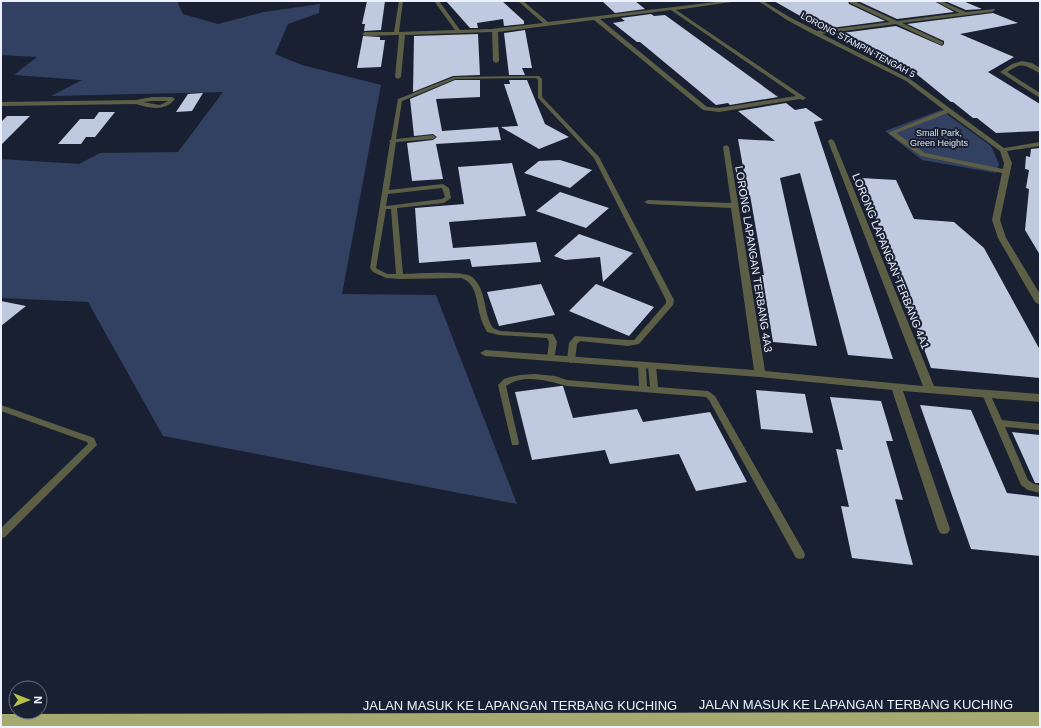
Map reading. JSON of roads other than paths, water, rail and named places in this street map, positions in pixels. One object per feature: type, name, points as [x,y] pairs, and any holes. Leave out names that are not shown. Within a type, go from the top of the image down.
[{"type":"highway","name":"JALAN MASUK KE LAPANGAN TERBANG KUCHING","points":[[1,722],[1040,720]]},
{"type":"street","points":[[398,77],[400,1]]},
{"type":"street","points":[[436,1],[459,32]]},
{"type":"street","points":[[520,1],[547,24]]},
{"type":"street","points":[[365,34],[495,30],[736,1]]},
{"type":"street","name":"LORONG STAMPIN TENGAH 5","points":[[760,1],[789,20],[908,80],[1003,150]]},
{"type":"street","points":[[937,1],[966,14]]},
{"type":"street","points":[[852,2],[893,22],[942,43]]},
{"type":"street","points":[[672,9],[806,101]]},
{"type":"street","points":[[815,33],[992,10]]},
{"type":"street","points":[[595,18],[705,109],[719,110],[801,97]]},
{"type":"street","points":[[495,30],[496,61]]},
{"type":"street","points":[[1040,71],[1029,62],[1024,62],[1003,72],[1040,96]]},
{"type":"street","points":[[950,110],[892,133],[923,155],[1006,172]]},
{"type":"street","name":"LORONG LAPANGAN TERBANG 4A1","points":[[831,141],[930,389]]},
{"type":"street","points":[[1040,144],[1003,150],[1008,163],[996,220],[1002,238],[1040,302]]},
{"type":"street","name":"LORONG LAPANGAN TERBANG 4A3","points":[[726,147],[760,374]]},
{"type":"street","points":[[648,202],[735,206]]},
{"type":"street","points":[[484,353],[760,374],[896,387],[1040,398]]},
{"type":"street","points":[[896,387],[944,528]]},
{"type":"lane","points":[[551,358],[553,339],[550,336],[499,333],[490,330],[486,323],[476,285],[470,279],[461,276],[400,277],[380,274],[373,268],[392,141],[400,100],[449,80],[459,78],[531,76],[540,79],[540,97],[596,157],[670,301],[670,305],[636,342],[628,343],[578,338],[573,343],[570,360]]},
{"type":"lane","points":[[1,104],[136,102],[152,99],[172,99],[170,102],[157,107],[136,102]]},
{"type":"lane","points":[[392,141],[433,137]]},
{"type":"lane","points":[[382,208],[446,200],[448,198],[446,188],[440,186],[385,192]]},
{"type":"lane","points":[[394,207],[400,277]]},
{"type":"lane","points":[[642,365],[643,389]]},
{"type":"lane","points":[[652,366],[654,390]]},
{"type":"lane","points":[[515,443],[502,387],[506,382],[517,378],[538,377],[556,379],[568,384],[705,394],[712,398],[800,555]]},
{"type":"lane","points":[[986,394],[1024,482],[1031,487],[1040,489]]},
{"type":"lane","points":[[1,408],[91,440],[93,445],[1,534]]},
{"type":"lane","points":[[998,423],[1040,426]]},
{"type":"park label","name":"Small Park, Green Heights","points":[[939,138]]}]
